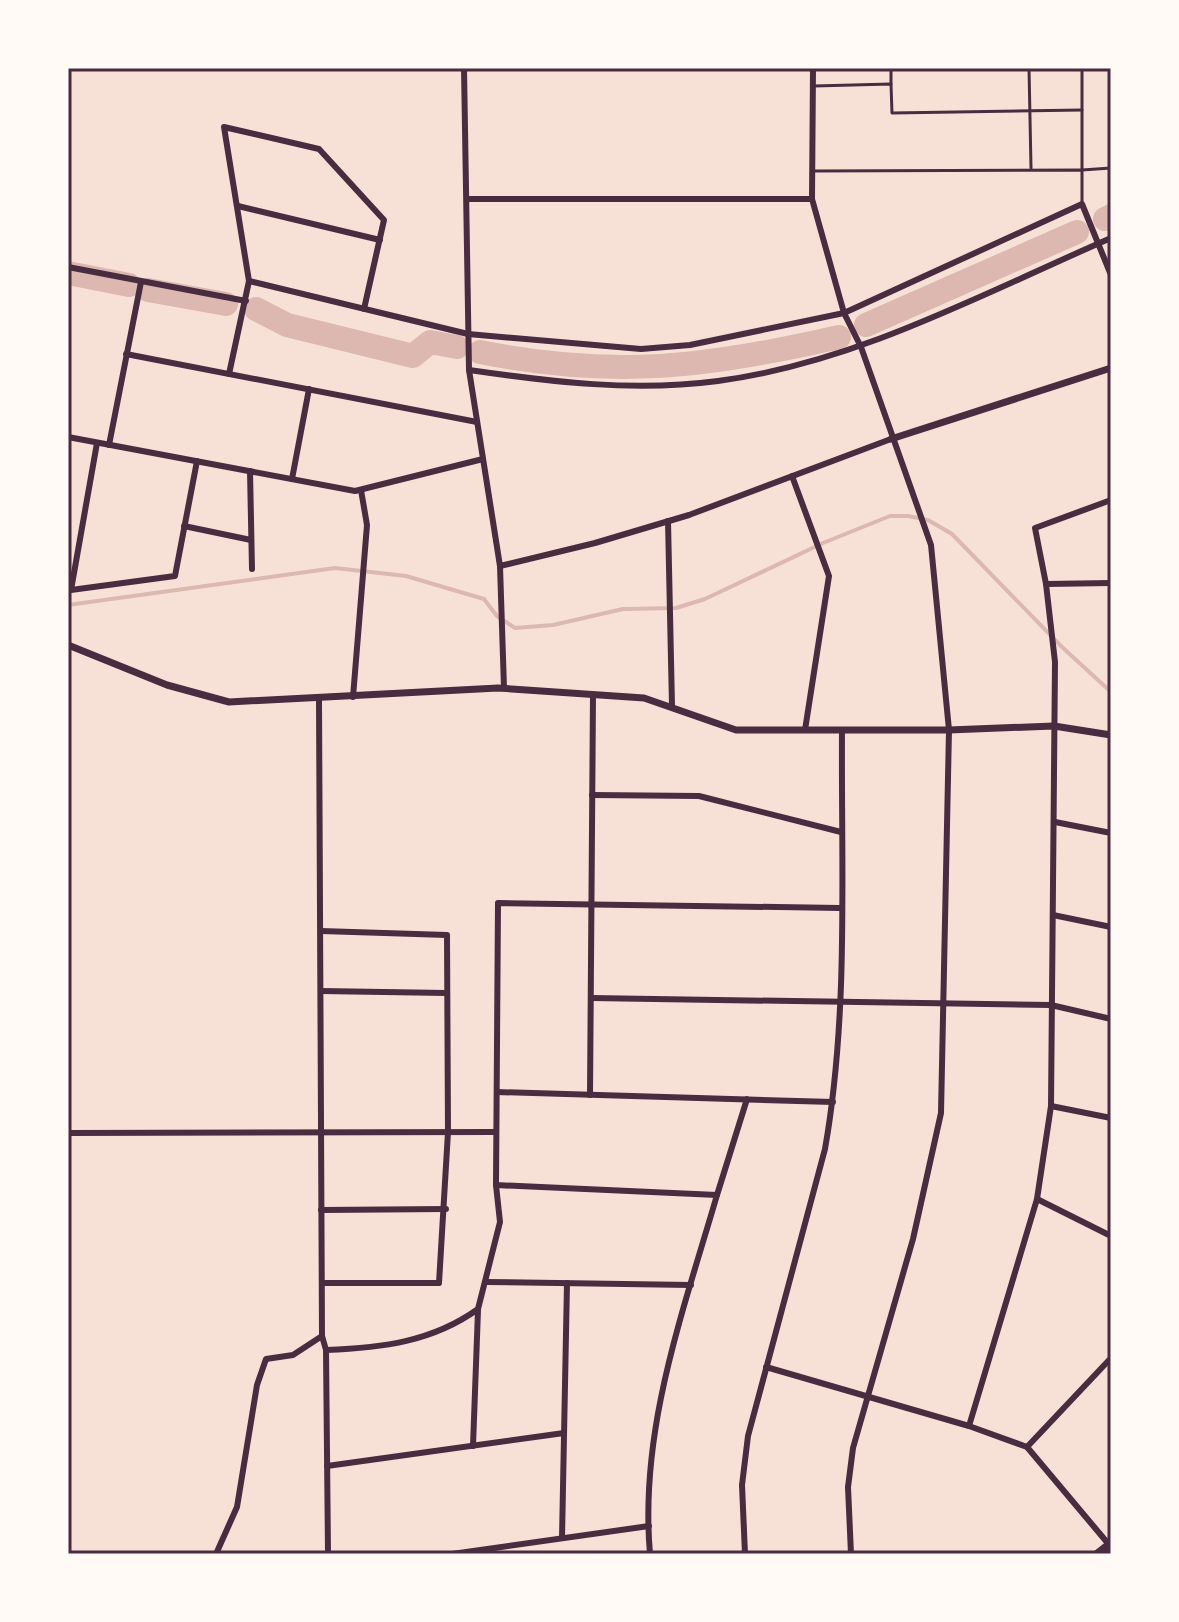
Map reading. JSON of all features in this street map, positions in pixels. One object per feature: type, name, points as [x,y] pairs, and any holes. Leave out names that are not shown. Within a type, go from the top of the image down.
[{"type":"main road","points":[[1097,1554],[1110,1545]]},
{"type":"street","points":[[464,68],[469,370],[500,566],[504,688]]},
{"type":"street","points":[[813,68],[812,199],[844,313],[861,347],[931,545],[949,730],[941,1113],[927,1184],[865,1397],[848,1487],[851,1554]]},
{"type":"street","points":[[229,374],[249,281],[224,127],[319,149],[384,220],[364,309]]},
{"type":"street","points":[[467,199],[812,199]]},
{"type":"street","points":[[249,281],[468,334],[641,349],[737,338],[844,313],[1082,204],[1111,275]]},
{"type":"street","points":[[238,206],[380,240]]},
{"type":"street","points":[[469,370],[564,383],[669,385],[718,381],[861,347],[1111,238]]},
{"type":"street","points":[[68,267],[246,301]]},
{"type":"street","points":[[109,445],[141,282]]},
{"type":"street","points":[[126,354],[477,422]]},
{"type":"street","points":[[500,566],[668,521],[891,439],[1111,368]]},
{"type":"street","points":[[292,479],[309,389]]},
{"type":"street","points":[[68,437],[361,490],[483,459]]},
{"type":"street","points":[[97,443],[71,590],[175,576],[197,461]]},
{"type":"street","points":[[250,471],[252,569]]},
{"type":"street","points":[[792,476],[829,576],[805,730]]},
{"type":"street","points":[[353,697],[367,525],[361,490]]},
{"type":"street","points":[[969,1426],[1037,1199],[1051,1106],[1055,662],[1046,584],[1035,528],[1111,500]]},
{"type":"street","points":[[668,521],[672,706]]},
{"type":"street","points":[[184,526],[251,540]]},
{"type":"street","points":[[1046,584],[1111,583]]},
{"type":"street","points":[[68,645],[167,685],[216,699],[253,703],[504,688],[644,698],[724,728],[949,730],[1054,726],[1111,735]]},
{"type":"street","points":[[590,1095],[593,695]]},
{"type":"street","points":[[319,699],[322,1336],[326,1350],[328,1554]]},
{"type":"street","points":[[745,1554],[742,1485],[748,1436],[825,1149],[833,1102],[839,1003],[842,730]]},
{"type":"street","points":[[592,795],[699,796],[841,832]]},
{"type":"street","points":[[1055,822],[1111,833]]},
{"type":"street","points":[[473,1446],[478,1309],[500,1222],[496,1185],[498,903],[840,908]]},
{"type":"street","points":[[1053,915],[1111,927]]},
{"type":"street","points":[[321,931],[447,935],[448,1132],[446,1209],[439,1283],[322,1283]]},
{"type":"street","points":[[321,991],[446,993]]},
{"type":"street","points":[[591,998],[1051,1005],[1111,1019]]},
{"type":"street","points":[[497,1092],[833,1102]]},
{"type":"street","points":[[650,1554],[649,1526],[658,1406],[747,1099]]},
{"type":"street","points":[[1051,1106],[1111,1118]]},
{"type":"street","points":[[68,1133],[496,1132]]},
{"type":"street","points":[[496,1185],[717,1195]]},
{"type":"street","points":[[1037,1199],[1111,1236]]},
{"type":"street","points":[[321,1210],[446,1209]]},
{"type":"street","points":[[486,1282],[691,1285]]},
{"type":"street","points":[[562,1538],[567,1283]]},
{"type":"street","points":[[326,1350],[407,1342],[454,1326],[478,1309]]},
{"type":"street","points":[[216,1554],[237,1507],[257,1385],[266,1359],[293,1355],[322,1336]]},
{"type":"street","points":[[1027,1447],[1111,1358]]},
{"type":"street","points":[[766,1367],[969,1426],[1027,1447],[1110,1545]]},
{"type":"street","points":[[327,1466],[564,1433]]},
{"type":"street","points":[[452,1554],[649,1526]]},
{"type":"lane","points":[[891,68],[892,113],[1082,110]]},
{"type":"lane","points":[[1029,68],[1031,170]]},
{"type":"lane","points":[[1082,68],[1082,204]]},
{"type":"lane","points":[[813,86],[891,84]]},
{"type":"lane","points":[[812,171],[1111,168]]},
{"type":"waterway","points":[[1105,219],[1111,216]]},
{"type":"waterway","points":[[866,325],[1077,232]]},
{"type":"waterway","points":[[68,273],[129,285]]},
{"type":"waterway","points":[[148,290],[226,304]]},
{"type":"waterway","points":[[256,309],[287,325],[413,356],[430,342],[457,347]]},
{"type":"waterway","points":[[480,352],[574,365],[661,366],[746,356],[839,337]]},
{"type":"waterway","points":[[68,605],[335,568],[406,576],[484,599],[497,616],[515,628],[553,625],[623,609],[676,608],[705,599],[823,543],[890,516],[908,516],[928,520],[952,534],[1062,647],[1111,692]]}]
